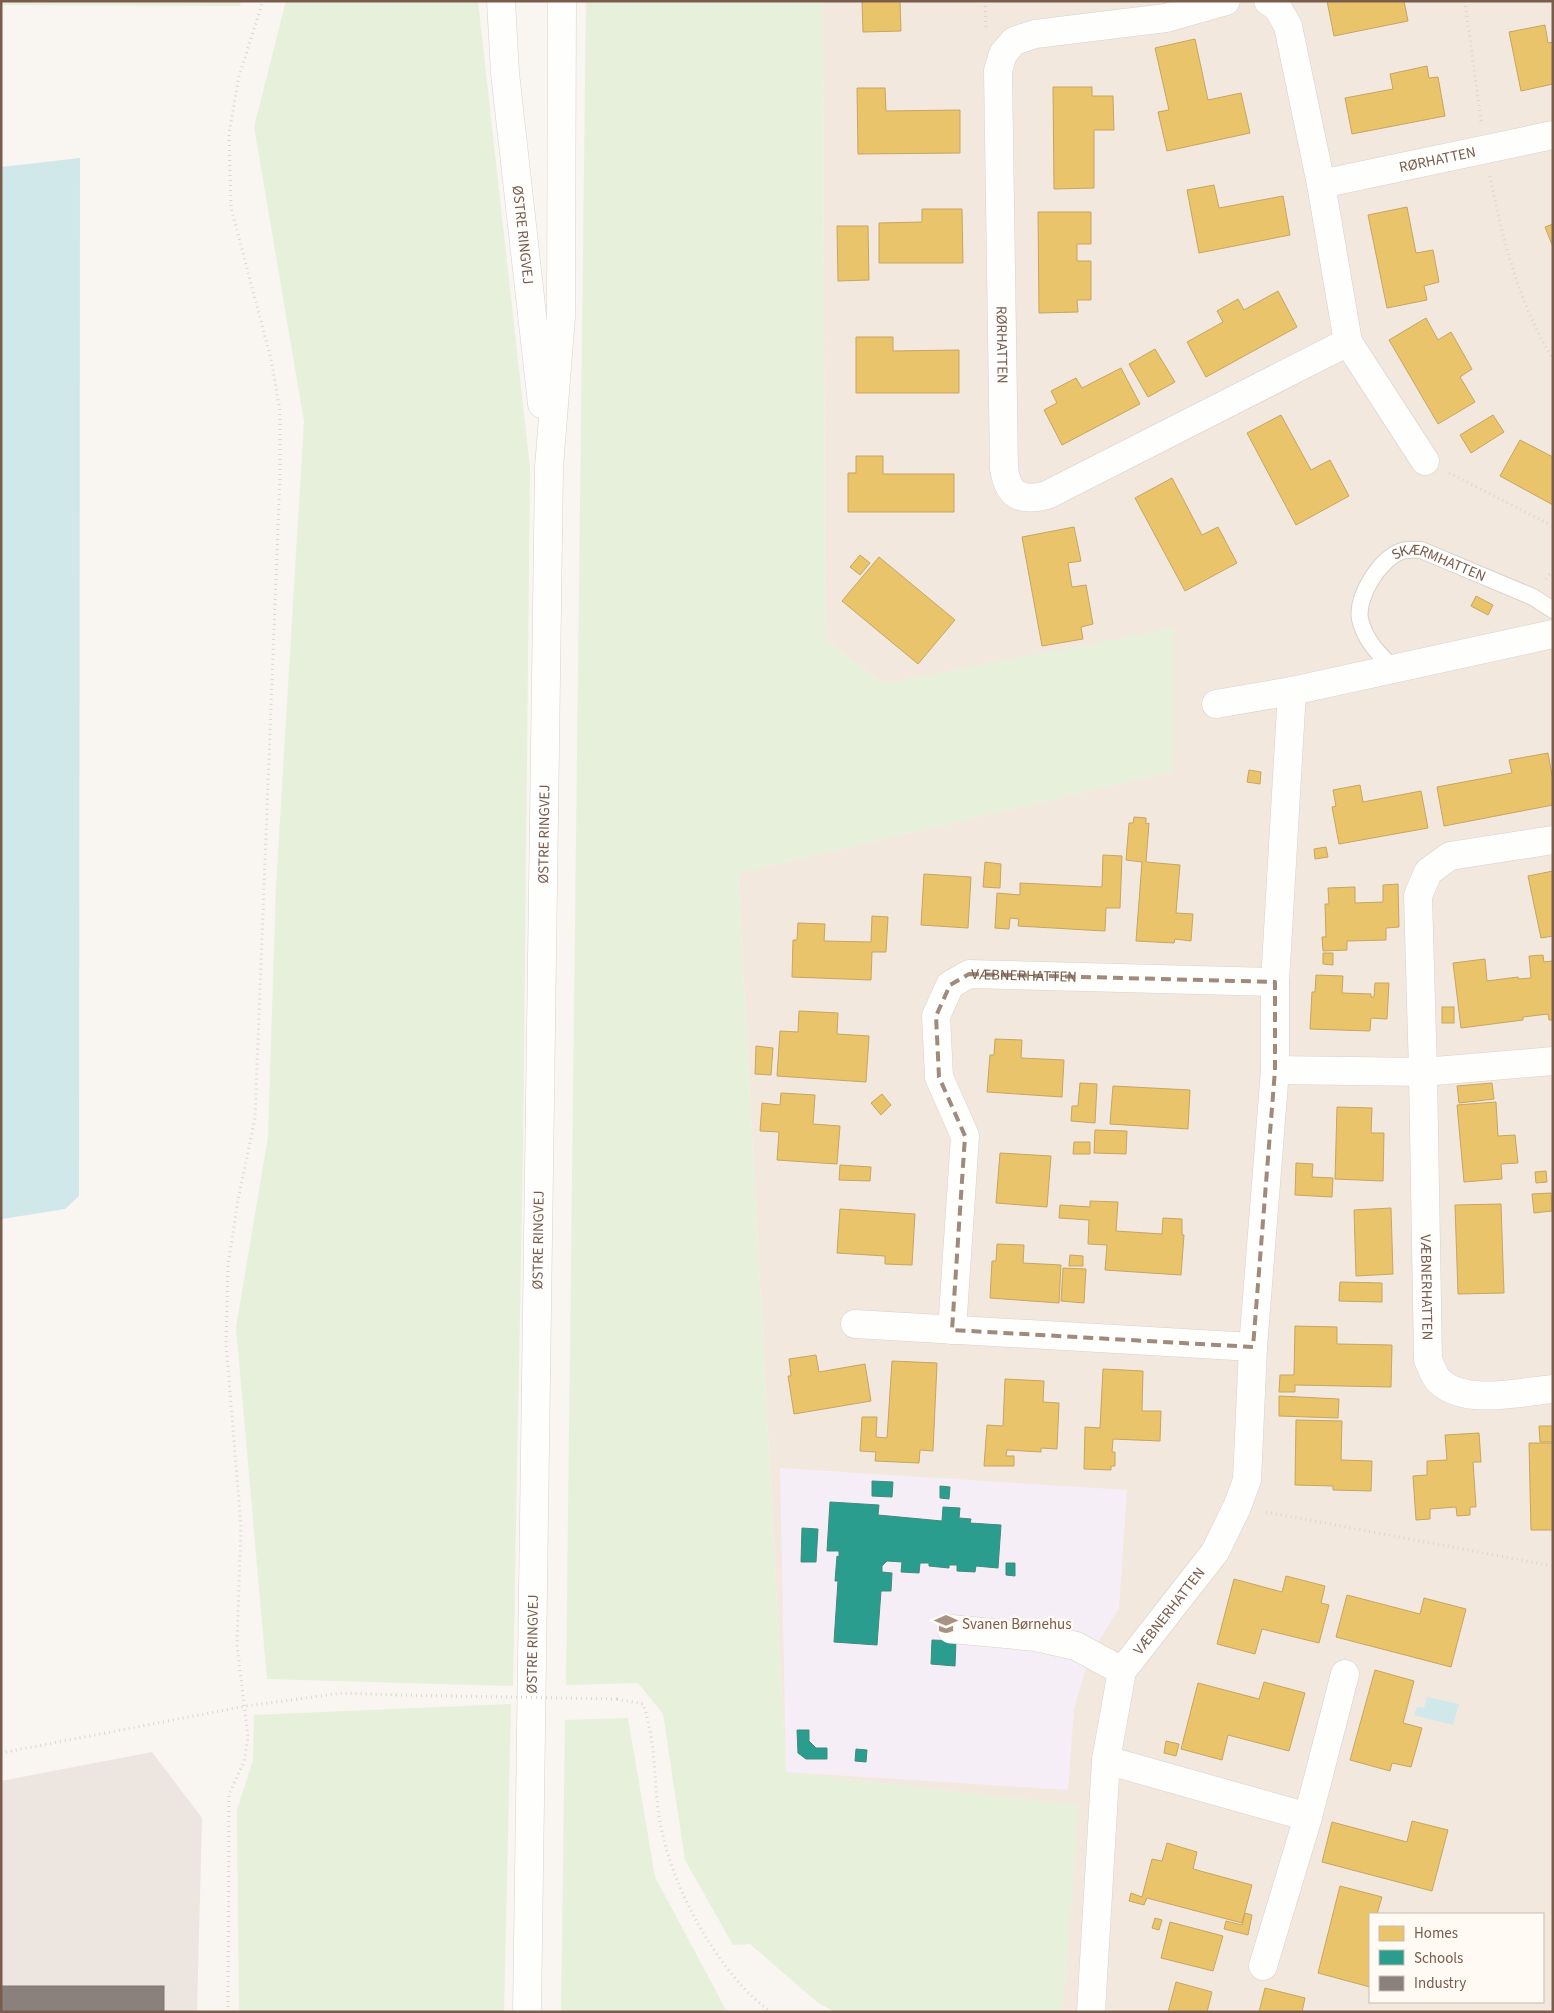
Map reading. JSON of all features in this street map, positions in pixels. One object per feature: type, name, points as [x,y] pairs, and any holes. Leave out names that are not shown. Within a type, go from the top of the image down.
[{"type":"street","name":"ØSTRE RINGVEJ","points":[[501,1],[505,73],[549,467]]},
{"type":"street","name":"ØSTRE RINGVEJ","points":[[527,2012],[549,467],[561,317],[562,1]]},
{"type":"street","name":"RØRHATTEN","points":[[1226,1],[1166,18],[1035,34],[1014,41],[1003,54],[998,71],[1004,468],[1008,487],[1018,496],[1027,498],[1047,495],[1348,342]]},
{"type":"street","points":[[1268,1],[1277,7],[1288,26],[1321,184],[1348,342],[1425,461]]},
{"type":"street","name":"RØRHATTEN","points":[[1321,184],[1553,135]]},
{"type":"street","points":[[1216,704],[1292,691],[1553,634]]},
{"type":"street","name":"VÆBNERHATTEN","points":[[1091,2012],[1106,1760],[1122,1671],[1215,1552],[1238,1507],[1247,1480],[1253,1347],[1275,1070],[1275,982],[1292,691]]},
{"type":"street","name":"VÆBNERHATTEN","points":[[1553,840],[1450,856],[1428,872],[1418,896],[1428,1360],[1437,1380],[1452,1390],[1477,1397],[1553,1389]]},
{"type":"street","name":"VÆBNERHATTEN","points":[[952,1330],[965,1136],[939,1077],[936,1016],[950,985],[969,974],[1275,982]]},
{"type":"street","points":[[1275,1070],[1423,1072],[1553,1061]]},
{"type":"street","points":[[855,1324],[1253,1347]]},
{"type":"street","points":[[951,1629],[1036,1637],[1076,1646],[1122,1671]]},
{"type":"street","points":[[1263,1966],[1308,1817],[1345,1674]]},
{"type":"street","points":[[1106,1760],[1308,1817]]},
{"type":"lane","name":"SKÆRMHATTEN","points":[[1394,669],[1370,646],[1360,618],[1364,590],[1383,562],[1402,551],[1421,550],[1533,598],[1553,610]]},
{"type":"path","points":[[228,2012],[228,1794],[244,1762],[248,1737],[238,1646],[241,1527],[226,1343],[228,1265],[238,1200],[255,1118],[280,475],[280,420],[271,359],[231,208],[229,134],[239,76],[263,1]]},
{"type":"path","points":[[1465,1],[1485,149],[1498,215],[1515,275],[1539,336],[1553,359]]},
{"type":"path","points":[[1425,461],[1553,526]]},
{"type":"path","points":[[1238,1507],[1553,1566]]},
{"type":"path","points":[[1,1753],[246,1706],[342,1693],[617,1699],[643,1704],[650,1723],[658,1812],[674,1874],[701,1932],[740,1984],[770,2012]]},
{"type":"highlighted area","points":[[969,974],[1275,982],[1275,1070],[1253,1347],[952,1330],[965,1136],[939,1077],[936,1016],[950,985]]},
{"type":"shaded area","points":[[823,1],[1553,1],[1553,2012],[1062,2012],[1078,1806],[786,1772],[738,873],[1173,771],[1173,629],[884,684],[825,640]]},
{"type":"shaded area","name":"Svanen Børnehus","points":[[780,1468],[1127,1490],[1119,1608],[1100,1639],[1083,1677],[1074,1709],[1068,1790],[786,1772]]},
{"type":"shaded area","points":[[152,1752],[202,1818],[197,2012],[1,2012],[1,1781]]},
{"type":"green space","points":[[1,1],[241,1],[240,6],[1,5]]},
{"type":"green space","points":[[286,1],[478,1],[530,468],[523,1153],[513,1686],[267,1679],[236,1327],[268,1137],[276,886],[304,421],[254,127]]},
{"type":"green space","points":[[586,1],[823,1],[825,640],[884,684],[1174,628],[1173,771],[738,873],[786,1772],[1079,1806],[1062,2012],[835,2012],[817,2002],[750,1944],[733,1945],[685,1860],[663,1714],[638,1683],[566,1685]]},
{"type":"green space","points":[[511,1704],[504,2012],[239,2012],[237,1810],[253,1760],[254,1715]]},
{"type":"green space","points":[[628,1718],[655,1877],[727,2012],[561,2012],[565,1720]]},
{"type":"water","points":[[80,158],[79,1196],[65,1209],[2,1219],[1,167]]},
{"type":"water","points":[[1427,1697],[1459,1704],[1453,1725],[1414,1715],[1417,1707],[1424,1708]]},
{"type":"building: Homes","points":[[862,1],[900,1],[901,31],[863,32]]},
{"type":"building: Homes","points":[[1327,1],[1404,1],[1408,21],[1334,36]]},
{"type":"building: Homes","points":[[1545,25],[1548,43],[1553,42],[1553,84],[1521,91],[1509,32]]},
{"type":"building: Homes","points":[[1195,39],[1208,100],[1241,93],[1250,133],[1167,151],[1158,112],[1169,110],[1155,48]]},
{"type":"building: Homes","points":[[1427,66],[1429,78],[1438,77],[1445,116],[1352,134],[1345,98],[1393,89],[1390,74]]},
{"type":"building: Homes","points":[[1053,87],[1092,87],[1092,96],[1113,96],[1114,130],[1094,130],[1094,188],[1054,189]]},
{"type":"building: Homes","points":[[857,88],[885,88],[886,111],[960,110],[960,153],[858,154]]},
{"type":"building: Homes","points":[[1214,185],[1219,208],[1283,196],[1290,235],[1199,253],[1187,190]]},
{"type":"building: Homes","points":[[1407,207],[1416,253],[1433,250],[1439,282],[1424,286],[1427,300],[1387,308],[1368,215]]},
{"type":"building: Homes","points":[[922,209],[962,209],[963,263],[879,263],[879,223],[922,222]]},
{"type":"building: Homes","points":[[1038,212],[1091,212],[1091,244],[1077,244],[1077,261],[1091,261],[1091,300],[1077,300],[1078,312],[1039,313]]},
{"type":"building: Homes","points":[[1553,224],[1553,247],[1545,227]]},
{"type":"building: Homes","points":[[837,226],[868,226],[869,280],[838,281]]},
{"type":"building: Homes","points":[[1278,291],[1297,327],[1206,377],[1187,342],[1223,322],[1217,311],[1238,299],[1244,310]]},
{"type":"building: Homes","points":[[1426,318],[1438,340],[1451,332],[1472,369],[1460,377],[1475,402],[1438,424],[1389,340]]},
{"type":"building: Homes","points":[[856,337],[893,337],[893,351],[959,350],[959,393],[856,393]]},
{"type":"building: Homes","points":[[1155,349],[1175,382],[1148,397],[1129,364]]},
{"type":"building: Homes","points":[[1121,368],[1140,404],[1062,445],[1044,410],[1057,403],[1051,391],[1076,378],[1082,388]]},
{"type":"building: Homes","points":[[1281,415],[1311,470],[1330,460],[1349,496],[1296,525],[1247,433]]},
{"type":"building: Homes","points":[[1493,415],[1504,432],[1471,453],[1460,435]]},
{"type":"building: Homes","points":[[1520,440],[1553,457],[1553,505],[1500,476]]},
{"type":"building: Homes","points":[[856,456],[883,456],[883,474],[954,474],[954,512],[848,512],[848,473],[856,473]]},
{"type":"building: Homes","points":[[1172,478],[1202,535],[1218,527],[1237,563],[1185,591],[1135,498]]},
{"type":"building: Homes","points":[[1074,527],[1081,561],[1068,563],[1072,587],[1086,585],[1093,624],[1081,627],[1083,639],[1042,646],[1022,537]]},
{"type":"building: Homes","points":[[860,555],[870,563],[860,575],[850,567]]},
{"type":"building: Homes","points":[[879,557],[955,620],[918,664],[842,601]]},
{"type":"building: Homes","points":[[1476,596],[1493,605],[1488,615],[1471,606]]},
{"type":"building: Homes","points":[[1548,753],[1553,781],[1553,805],[1444,826],[1437,787],[1512,773],[1509,760]]},
{"type":"building: Homes","points":[[1249,770],[1261,772],[1260,784],[1247,782]]},
{"type":"building: Homes","points":[[1360,785],[1363,802],[1421,791],[1428,828],[1339,844],[1332,807],[1336,806],[1333,790]]},
{"type":"building: Homes","points":[[1134,817],[1146,818],[1146,824],[1149,823],[1146,862],[1180,865],[1176,913],[1193,914],[1191,941],[1175,939],[1174,943],[1136,941],[1142,862],[1126,860],[1129,823],[1133,823]]},
{"type":"building: Homes","points":[[1326,847],[1328,857],[1315,859],[1314,849]]},
{"type":"building: Homes","points":[[1103,855],[1122,856],[1120,908],[1106,908],[1105,931],[1018,926],[1019,919],[1010,918],[1009,929],[995,928],[997,893],[1020,895],[1020,883],[1102,887]]},
{"type":"building: Homes","points":[[985,862],[1001,864],[1000,888],[983,887]]},
{"type":"building: Homes","points":[[1553,871],[1553,936],[1541,938],[1528,876]]},
{"type":"building: Homes","points":[[924,874],[971,877],[968,928],[921,925]]},
{"type":"building: Homes","points":[[1398,884],[1399,927],[1386,928],[1386,940],[1347,941],[1347,950],[1323,951],[1322,937],[1326,937],[1325,904],[1329,904],[1328,888],[1355,887],[1355,903],[1383,902],[1383,885]]},
{"type":"building: Homes","points":[[872,916],[888,917],[886,952],[872,952],[871,980],[792,977],[793,940],[797,940],[798,923],[825,924],[824,941],[871,942]]},
{"type":"building: Homes","points":[[1323,953],[1333,953],[1333,965],[1323,964]]},
{"type":"building: Homes","points":[[1543,955],[1544,962],[1553,961],[1553,1020],[1549,1020],[1548,1014],[1523,1017],[1523,1020],[1461,1028],[1453,963],[1485,959],[1487,981],[1518,977],[1519,979],[1531,978],[1529,956]]},
{"type":"building: Homes","points":[[1316,975],[1343,976],[1342,993],[1371,994],[1371,997],[1374,997],[1375,983],[1389,983],[1387,1019],[1371,1018],[1370,1031],[1310,1029],[1312,992],[1315,992]]},
{"type":"building: Homes","points":[[1442,1007],[1454,1007],[1454,1023],[1442,1023]]},
{"type":"building: Homes","points":[[799,1011],[838,1013],[837,1034],[869,1036],[866,1082],[777,1076],[780,1031],[798,1032]]},
{"type":"building: Homes","points":[[995,1039],[1022,1040],[1021,1058],[1064,1060],[1062,1097],[987,1092],[990,1055],[994,1055]]},
{"type":"building: Homes","points":[[756,1046],[773,1048],[771,1075],[755,1074]]},
{"type":"building: Homes","points":[[1080,1083],[1097,1084],[1095,1123],[1071,1121],[1072,1106],[1078,1106]]},
{"type":"building: Homes","points":[[1492,1083],[1494,1099],[1459,1103],[1457,1086]]},
{"type":"building: Homes","points":[[1113,1086],[1190,1090],[1188,1129],[1110,1124]]},
{"type":"building: Homes","points":[[781,1093],[815,1095],[813,1124],[840,1126],[837,1164],[777,1160],[779,1132],[760,1131],[762,1103],[780,1105]]},
{"type":"building: Homes","points":[[882,1094],[891,1105],[881,1115],[871,1103]]},
{"type":"building: Homes","points":[[1496,1102],[1498,1136],[1515,1135],[1518,1163],[1501,1164],[1502,1179],[1464,1182],[1457,1105]]},
{"type":"building: Homes","points":[[1337,1107],[1372,1108],[1371,1133],[1384,1133],[1383,1181],[1335,1179]]},
{"type":"building: Homes","points":[[1095,1130],[1127,1131],[1126,1154],[1094,1153]]},
{"type":"building: Homes","points":[[1074,1142],[1090,1142],[1090,1154],[1073,1154]]},
{"type":"building: Homes","points":[[1000,1153],[1051,1156],[1047,1207],[996,1203]]},
{"type":"building: Homes","points":[[1296,1163],[1313,1164],[1312,1177],[1333,1178],[1332,1197],[1295,1195]]},
{"type":"building: Homes","points":[[840,1165],[871,1167],[870,1181],[839,1180]]},
{"type":"building: Homes","points":[[1546,1171],[1547,1182],[1536,1183],[1535,1172]]},
{"type":"building: Homes","points":[[1551,1193],[1552,1211],[1534,1213],[1532,1194]]},
{"type":"building: Homes","points":[[1090,1201],[1118,1202],[1116,1231],[1162,1234],[1163,1218],[1182,1219],[1182,1235],[1184,1235],[1181,1275],[1105,1270],[1107,1245],[1088,1244],[1089,1220],[1059,1218],[1060,1205],[1090,1207]]},
{"type":"building: Homes","points":[[1501,1204],[1504,1293],[1458,1294],[1455,1205]]},
{"type":"building: Homes","points":[[1391,1208],[1393,1274],[1356,1276],[1354,1210]]},
{"type":"building: Homes","points":[[840,1209],[915,1214],[912,1265],[885,1264],[885,1256],[837,1253]]},
{"type":"building: Homes","points":[[997,1244],[1024,1245],[1023,1263],[1061,1265],[1059,1303],[990,1298],[992,1261],[996,1261]]},
{"type":"building: Homes","points":[[1070,1255],[1083,1256],[1083,1266],[1069,1266]]},
{"type":"building: Homes","points":[[1063,1268],[1086,1269],[1084,1303],[1061,1301]]},
{"type":"building: Homes","points":[[1340,1282],[1382,1283],[1382,1302],[1339,1301]]},
{"type":"building: Homes","points":[[1295,1326],[1337,1327],[1337,1344],[1392,1345],[1391,1387],[1295,1385],[1295,1392],[1279,1392],[1280,1375],[1294,1375]]},
{"type":"building: Homes","points":[[816,1355],[819,1372],[865,1364],[871,1401],[794,1414],[788,1376],[791,1376],[789,1359]]},
{"type":"building: Homes","points":[[892,1361],[937,1363],[933,1451],[920,1450],[919,1463],[875,1461],[876,1452],[860,1451],[862,1417],[877,1417],[876,1437],[887,1438]]},
{"type":"building: Homes","points":[[1103,1369],[1143,1371],[1142,1411],[1161,1411],[1160,1441],[1113,1439],[1112,1452],[1115,1452],[1115,1466],[1111,1466],[1111,1470],[1084,1469],[1085,1427],[1100,1428]]},
{"type":"building: Homes","points":[[1005,1379],[1044,1381],[1043,1402],[1059,1403],[1057,1449],[1041,1448],[1041,1452],[1007,1450],[1006,1456],[1014,1456],[1014,1466],[984,1466],[987,1425],[1003,1426]]},
{"type":"building: Homes","points":[[1279,1396],[1339,1399],[1338,1418],[1279,1416]]},
{"type":"building: Homes","points":[[1296,1420],[1342,1421],[1341,1460],[1372,1461],[1371,1491],[1333,1490],[1333,1486],[1295,1485]]},
{"type":"building: Homes","points":[[1539,1426],[1553,1426],[1553,1442],[1540,1442]]},
{"type":"building: Homes","points":[[1479,1433],[1481,1462],[1473,1462],[1476,1507],[1470,1507],[1470,1515],[1457,1516],[1456,1507],[1430,1509],[1430,1519],[1416,1520],[1413,1476],[1427,1475],[1427,1461],[1447,1460],[1445,1435]]},
{"type":"building: Homes","points":[[1529,1443],[1553,1443],[1553,1530],[1531,1530]]},
{"type":"building: Homes","points":[[1286,1576],[1325,1586],[1321,1603],[1329,1605],[1319,1643],[1262,1629],[1255,1654],[1217,1644],[1234,1579],[1282,1592]]},
{"type":"building: Homes","points":[[1347,1595],[1420,1614],[1424,1598],[1466,1609],[1451,1667],[1336,1637]]},
{"type":"building: Homes","points":[[1375,1670],[1414,1681],[1403,1723],[1422,1728],[1411,1767],[1392,1763],[1390,1771],[1350,1760]]},
{"type":"building: Homes","points":[[1264,1682],[1305,1693],[1289,1751],[1228,1735],[1222,1760],[1181,1749],[1198,1683],[1259,1699]]},
{"type":"building: Homes","points":[[1166,1741],[1179,1744],[1176,1756],[1164,1753]]},
{"type":"building: Homes","points":[[1412,1821],[1448,1830],[1432,1891],[1322,1862],[1332,1822],[1407,1842]]},
{"type":"building: Homes","points":[[1167,1843],[1197,1852],[1193,1869],[1252,1885],[1242,1923],[1147,1898],[1144,1905],[1129,1901],[1131,1893],[1142,1897],[1152,1859],[1162,1861]]},
{"type":"building: Homes","points":[[1340,1886],[1382,1897],[1377,1913],[1369,1913],[1369,1987],[1318,1973]]},
{"type":"building: Homes","points":[[1245,1913],[1252,1915],[1248,1935],[1224,1929],[1226,1921],[1242,1925]]},
{"type":"building: Homes","points":[[1155,1918],[1162,1920],[1159,1930],[1152,1928]]},
{"type":"building: Homes","points":[[1170,1922],[1223,1936],[1213,1971],[1161,1958]]},
{"type":"building: Homes","points":[[1176,1982],[1212,1992],[1207,2012],[1168,2012]]},
{"type":"building: Homes","points":[[1265,1988],[1305,1998],[1302,2012],[1259,2012]]},
{"type":"building: Schools","points":[[872,1481],[893,1482],[892,1497],[872,1496]]},
{"type":"building: Schools","points":[[940,1486],[950,1487],[949,1499],[940,1498]]},
{"type":"building: Schools","points":[[830,1502],[879,1505],[878,1515],[942,1521],[943,1507],[960,1508],[959,1518],[971,1519],[970,1523],[1001,1525],[998,1568],[976,1566],[975,1572],[957,1571],[957,1565],[949,1565],[949,1568],[929,1566],[929,1563],[920,1563],[919,1573],[901,1572],[902,1562],[887,1561],[882,1566],[882,1572],[892,1573],[891,1591],[881,1591],[877,1645],[834,1642],[838,1581],[835,1581],[839,1551],[827,1551]]},
{"type":"building: Schools","points":[[802,1528],[818,1529],[816,1562],[801,1562]]},
{"type":"building: Schools","points":[[1006,1563],[1015,1563],[1015,1576],[1006,1575]]},
{"type":"building: Schools","points":[[932,1640],[956,1641],[955,1666],[931,1664]]},
{"type":"building: Schools","points":[[797,1730],[809,1730],[809,1741],[816,1748],[827,1748],[827,1759],[806,1759],[798,1753]]},
{"type":"building: Schools","points":[[856,1749],[867,1750],[866,1762],[855,1761]]},
{"type":"building: Industry","points":[[1,1986],[164,1986],[164,2012],[1,2012]]},
{"type":"place","name":"Svanen Børnehus","points":[[946,1624]]}]
